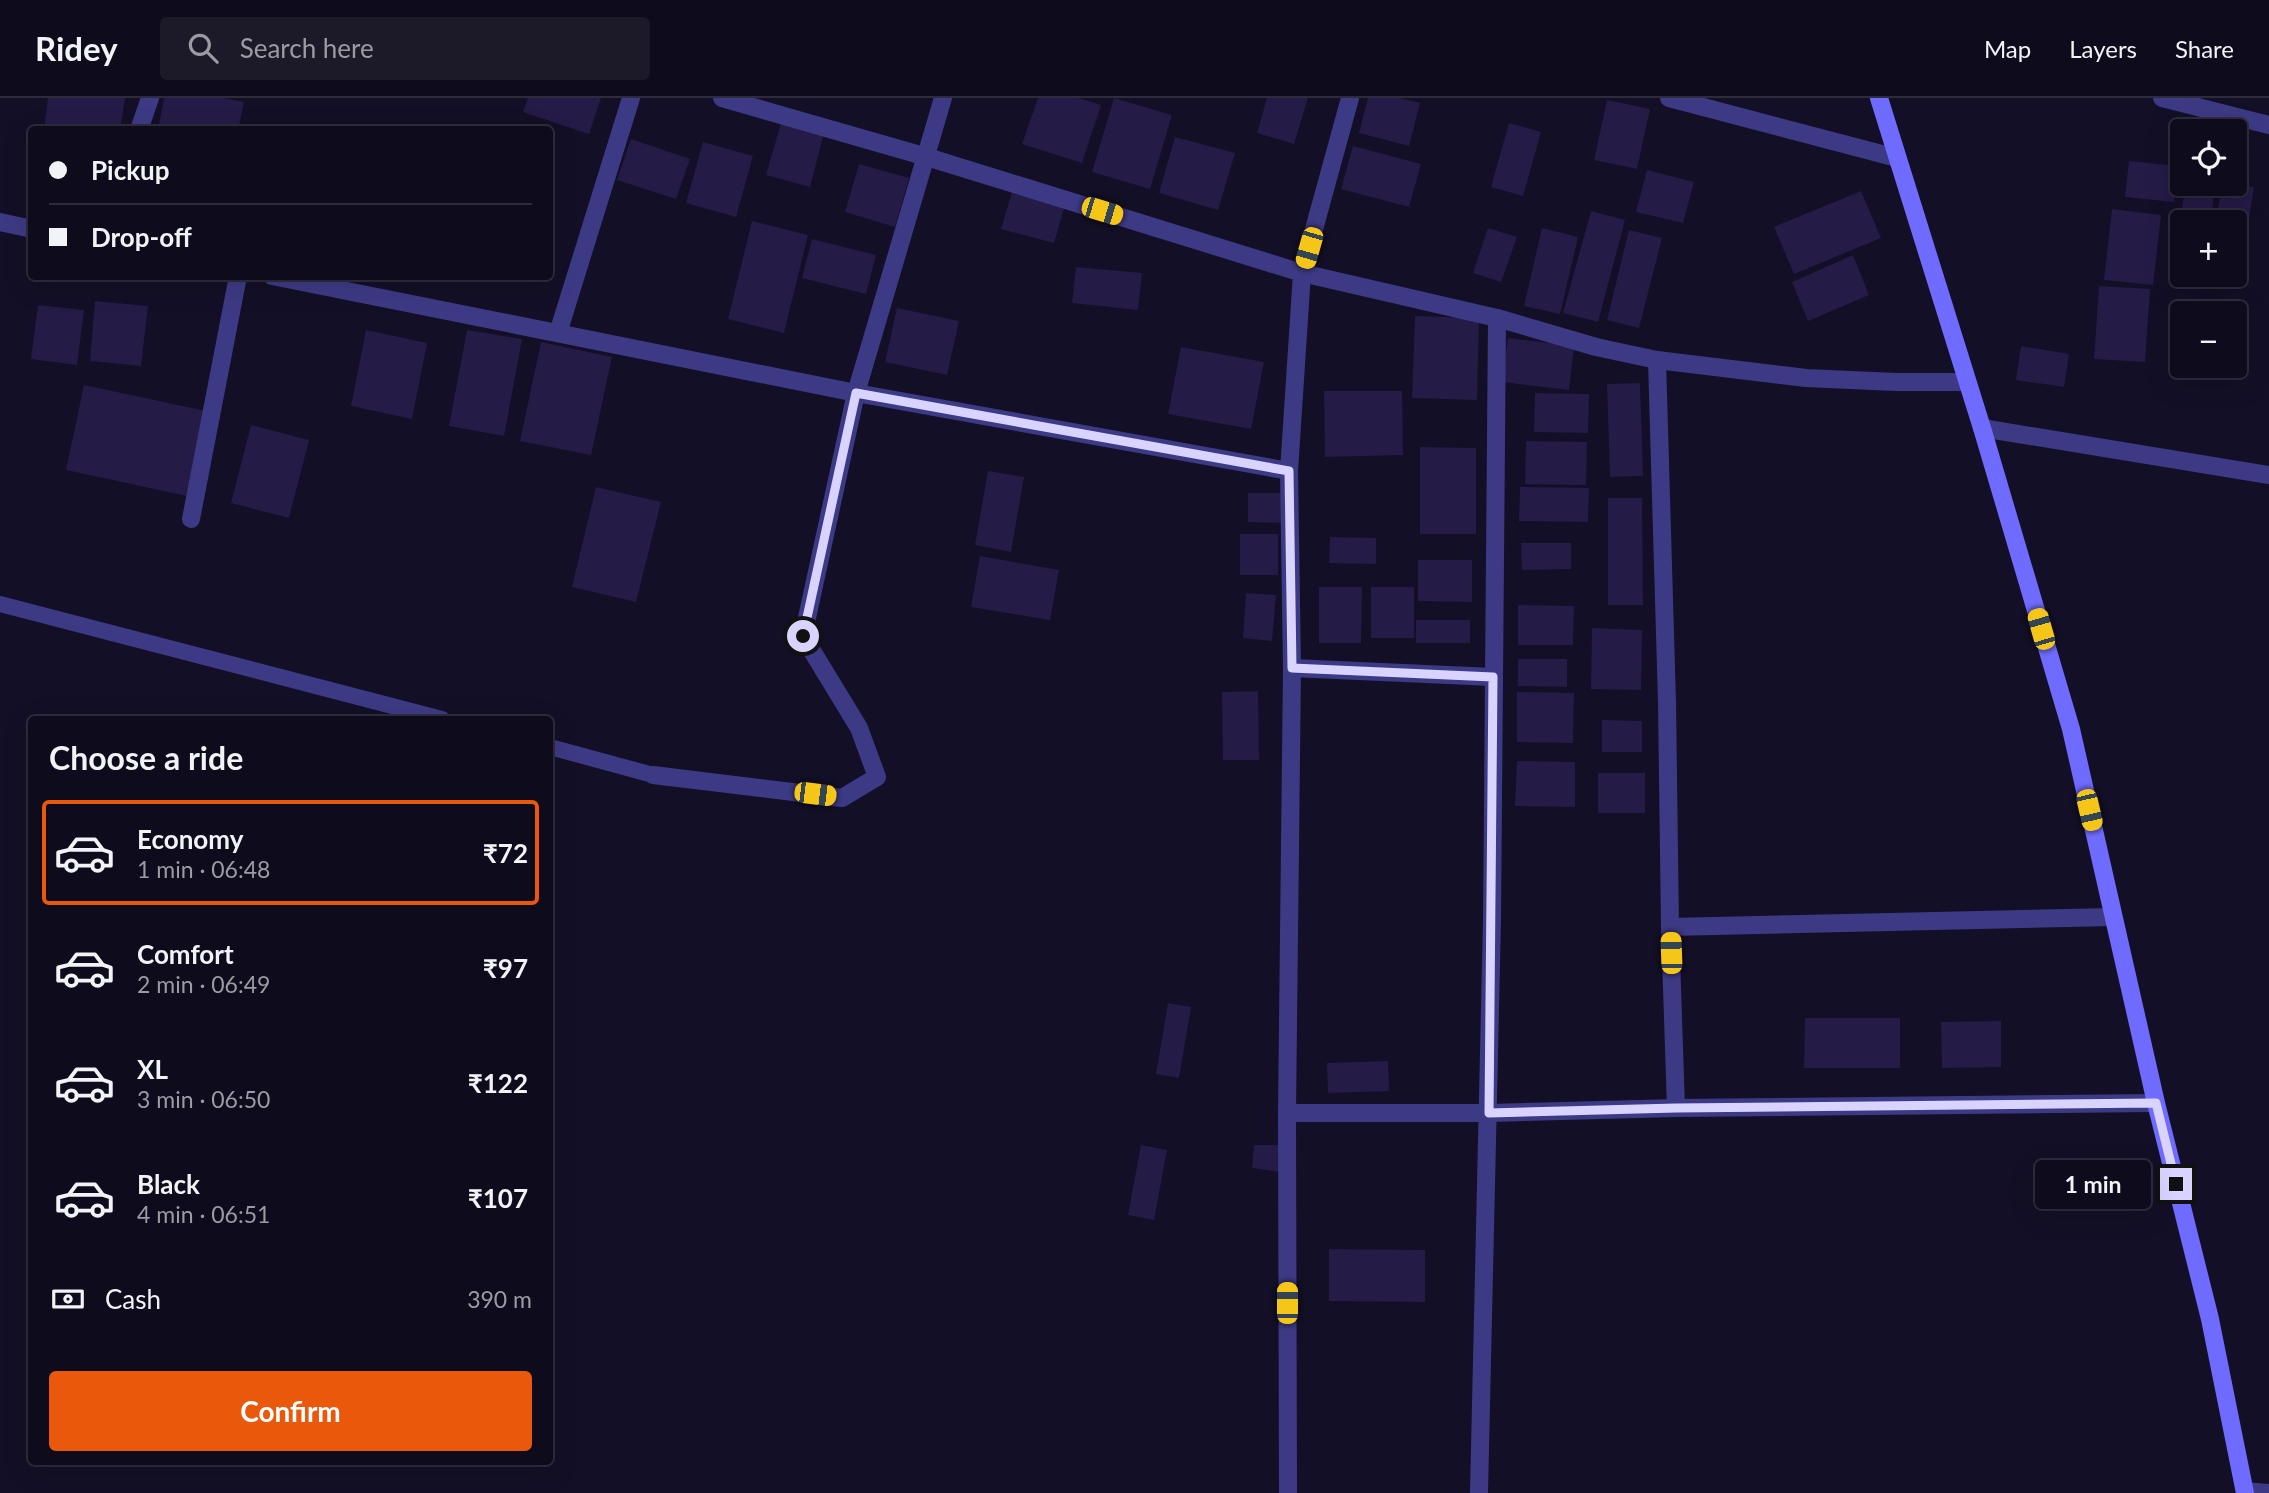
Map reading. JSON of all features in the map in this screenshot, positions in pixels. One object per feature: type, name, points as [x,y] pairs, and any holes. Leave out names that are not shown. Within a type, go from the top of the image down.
[{"type":"street","points":[[140,126],[150,98]]},
{"type":"street","points":[[558,333],[631,98]]},
{"type":"street","points":[[722,98],[927,157],[1302,273],[1497,318],[1595,347],[1657,360],[1807,378],[1966,382]]},
{"type":"street","points":[[653,775],[842,798],[877,777],[859,728],[803,636],[856,393],[943,98]]},
{"type":"street","points":[[1287,1493],[1287,1113],[1292,668],[1289,471],[1302,273],[1350,98]]},
{"type":"street","points":[[1669,98],[1896,158]]},
{"type":"street","points":[[1879,98],[1982,428],[2071,729],[2156,1103],[2210,1319],[2245,1492],[2268,1493]]},
{"type":"street","points":[[2162,98],[2194,101],[2269,125]]},
{"type":"street","points":[[0,222],[28,228]]},
{"type":"street","points":[[191,519],[237,280]]},
{"type":"street","points":[[292,280],[856,393],[1289,471]]},
{"type":"street","points":[[1479,1493],[1489,1113],[1497,318]]},
{"type":"street","points":[[1657,360],[1676,1108]]},
{"type":"street","points":[[1982,428],[2269,475]]},
{"type":"street","points":[[1292,668],[1493,677]]},
{"type":"street","points":[[1670,927],[2113,917]]},
{"type":"street","points":[[1287,1113],[1489,1113],[1676,1108],[2156,1103]]},
{"type":"lane","points":[[0,604],[430,716]]},
{"type":"lane","points":[[553,748],[653,775]]},
{"type":"building","points":[[48,98],[125,98],[121,126],[44,126]]},
{"type":"building","points":[[164,98],[224,98],[244,102],[239,126],[159,126]]},
{"type":"building","points":[[528,98],[601,98],[589,134],[523,112]]},
{"type":"building","points":[[1038,98],[1079,98],[1101,105],[1082,163],[1022,144]]},
{"type":"building","points":[[1114,98],[1172,115],[1150,189],[1092,172]]},
{"type":"building","points":[[1267,98],[1308,98],[1294,144],[1257,133]]},
{"type":"building","points":[[1368,98],[1400,98],[1420,103],[1409,146],[1359,133]]},
{"type":"building","points":[[1607,100],[1650,109],[1637,169],[1594,160]]},
{"type":"building","points":[[781,123],[824,133],[810,187],[766,175]]},
{"type":"building","points":[[1509,123],[1541,132],[1523,196],[1491,187]]},
{"type":"building","points":[[1175,137],[1235,153],[1218,210],[1159,193]]},
{"type":"building","points":[[631,139],[690,159],[676,199],[617,180]]},
{"type":"building","points":[[703,142],[753,156],[736,217],[686,203]]},
{"type":"building","points":[[1353,146],[1421,164],[1409,207],[1341,189]]},
{"type":"building","points":[[2129,161],[2170,165],[2170,196],[2175,196],[2174,202],[2125,197]]},
{"type":"building","points":[[859,164],[909,178],[895,227],[845,212]]},
{"type":"building","points":[[1647,170],[1694,182],[1683,223],[1636,212]]},
{"type":"building","points":[[2247,186],[2254,187],[2247,232],[2247,210],[2218,210],[2220,196],[2247,196]]},
{"type":"building","points":[[1013,189],[1066,202],[1054,243],[1001,229]]},
{"type":"building","points":[[1861,191],[1881,238],[1794,274],[1774,227]]},
{"type":"building","points":[[2184,196],[2213,196],[2212,210],[2182,210]]},
{"type":"building","points":[[2112,209],[2161,215],[2153,285],[2104,280]]},
{"type":"building","points":[[1591,211],[1625,220],[1598,322],[1563,313]]},
{"type":"building","points":[[752,221],[808,235],[784,333],[728,319]]},
{"type":"building","points":[[1488,228],[1517,237],[1501,282],[1473,273]]},
{"type":"building","points":[[1542,228],[1578,237],[1560,314],[1524,306]]},
{"type":"building","points":[[1629,230],[1662,238],[1639,328],[1607,320]]},
{"type":"building","points":[[812,239],[876,255],[866,294],[802,278]]},
{"type":"building","points":[[1853,255],[1869,295],[1808,321],[1792,282]]},
{"type":"building","points":[[1076,267],[1142,273],[1138,310],[1072,303]]},
{"type":"building","points":[[2099,286],[2150,289],[2145,362],[2094,359]]},
{"type":"building","points":[[95,301],[148,306],[141,366],[90,361]]},
{"type":"building","points":[[38,305],[84,310],[77,365],[31,359]]},
{"type":"building","points":[[897,308],[959,321],[947,375],[885,362]]},
{"type":"building","points":[[1415,316],[1479,318],[1477,400],[1412,398]]},
{"type":"building","points":[[366,330],[427,343],[412,419],[351,406]]},
{"type":"building","points":[[467,330],[522,339],[504,436],[449,426]]},
{"type":"building","points":[[1508,338],[1574,346],[1569,390],[1502,382]]},
{"type":"building","points":[[541,342],[612,357],[591,455],[520,441]]},
{"type":"building","points":[[2021,346],[2069,354],[2064,387],[2016,380]]},
{"type":"building","points":[[1181,347],[1264,362],[1251,429],[1168,414]]},
{"type":"building","points":[[1640,383],[1643,476],[1610,477],[1607,384]]},
{"type":"building","points":[[84,385],[206,411],[187,496],[66,470]]},
{"type":"building","points":[[1324,391],[1402,391],[1403,455],[1325,457]]},
{"type":"building","points":[[1535,393],[1589,394],[1588,433],[1534,432]]},
{"type":"building","points":[[251,425],[309,440],[289,518],[231,503]]},
{"type":"building","points":[[1526,441],[1587,442],[1586,485],[1525,484]]},
{"type":"building","points":[[1420,447],[1476,448],[1476,534],[1420,534]]},
{"type":"building","points":[[988,471],[1024,477],[1011,552],[975,545]]},
{"type":"building","points":[[596,487],[661,502],[636,602],[572,587]]},
{"type":"building","points":[[1520,487],[1589,488],[1588,522],[1519,521]]},
{"type":"building","points":[[1248,493],[1285,493],[1285,523],[1248,522]]},
{"type":"building","points":[[1608,498],[1642,498],[1643,605],[1608,605]]},
{"type":"building","points":[[1240,534],[1278,534],[1278,575],[1240,575]]},
{"type":"building","points":[[1330,537],[1376,538],[1376,564],[1329,563]]},
{"type":"building","points":[[1521,543],[1571,543],[1571,569],[1522,570]]},
{"type":"building","points":[[980,556],[1059,570],[1050,620],[971,607]]},
{"type":"building","points":[[1418,560],[1472,560],[1472,602],[1418,601]]},
{"type":"building","points":[[1319,587],[1362,587],[1361,643],[1319,643]]},
{"type":"building","points":[[1371,587],[1414,587],[1414,638],[1371,638]]},
{"type":"building","points":[[1246,593],[1276,595],[1272,641],[1243,638]]},
{"type":"building","points":[[1518,605],[1574,606],[1573,645],[1518,645]]},
{"type":"building","points":[[1416,620],[1470,620],[1470,643],[1416,643]]},
{"type":"building","points":[[1592,628],[1642,630],[1641,690],[1591,689]]},
{"type":"building","points":[[1518,659],[1567,659],[1567,687],[1518,686]]},
{"type":"building","points":[[1258,691],[1259,760],[1223,760],[1222,692]]},
{"type":"building","points":[[1517,692],[1574,693],[1573,743],[1517,742]]},
{"type":"building","points":[[1602,720],[1642,721],[1642,752],[1602,752]]},
{"type":"building","points":[[1517,761],[1575,762],[1575,807],[1515,806]]},
{"type":"building","points":[[1598,773],[1645,773],[1645,813],[1598,813]]},
{"type":"building","points":[[1168,1003],[1191,1007],[1179,1078],[1156,1074]]},
{"type":"building","points":[[1805,1018],[1900,1018],[1900,1068],[1804,1068]]},
{"type":"building","points":[[2001,1021],[2001,1067],[1942,1068],[1941,1022]]},
{"type":"building","points":[[1388,1061],[1389,1091],[1328,1093],[1327,1063]]},
{"type":"building","points":[[1141,1145],[1167,1150],[1154,1220],[1128,1215]]},
{"type":"building","points":[[1254,1145],[1284,1145],[1281,1172],[1252,1168]]},
{"type":"building","points":[[1329,1249],[1425,1250],[1425,1302],[1329,1301]]},
{"type":"route","points":[[803,636],[856,393],[1289,471],[1292,668],[1493,677],[1489,1113],[1676,1108],[2156,1103],[2176,1184]]}]
